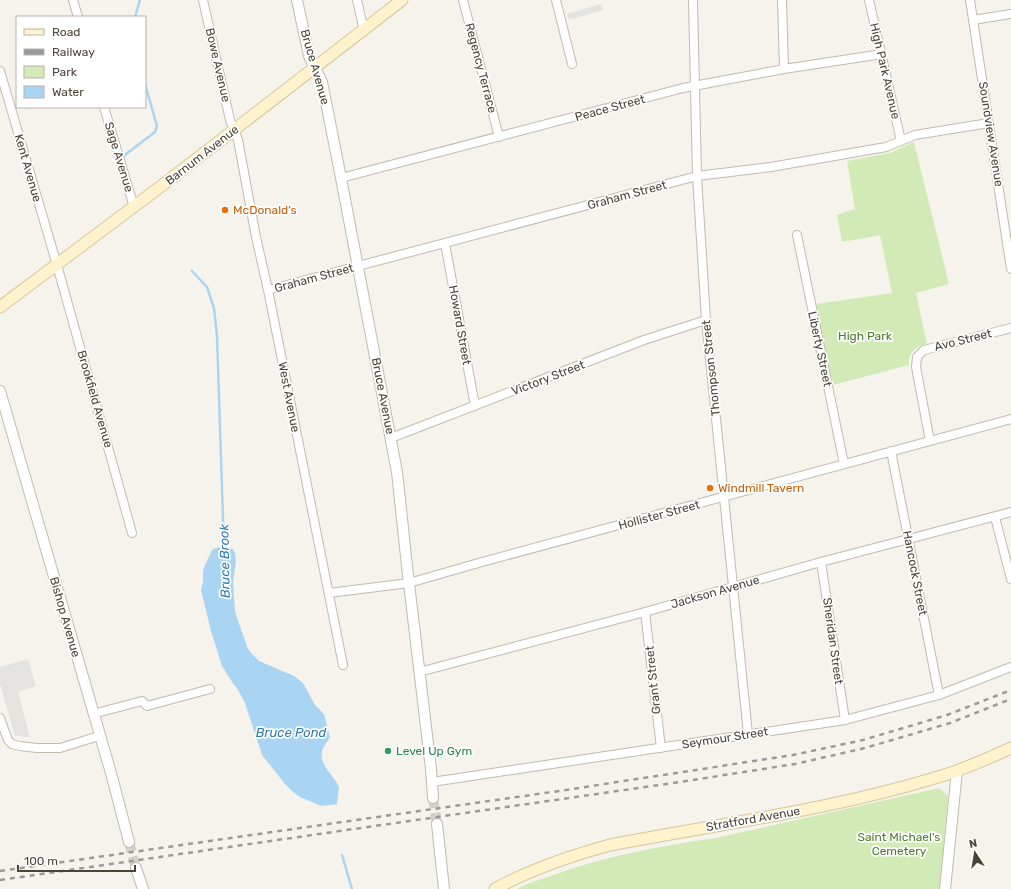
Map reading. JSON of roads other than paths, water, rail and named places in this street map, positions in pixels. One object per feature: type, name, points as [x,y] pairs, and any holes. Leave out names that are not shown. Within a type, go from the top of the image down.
[{"type":"main road","name":"Barnum Avenue","points":[[0,307],[134,207],[364,31],[402,0]]},
{"type":"main road","name":"Stratford Avenue","points":[[495,889],[533,870],[610,845],[824,805],[873,794],[937,778],[1011,748]]},
{"type":"street","points":[[73,0],[78,16]]},
{"type":"street","name":"Bowe Avenue","points":[[203,0],[230,120],[234,130]]},
{"type":"street","name":"Bruce Avenue","points":[[297,0],[309,56],[322,82],[397,472],[433,798]]},
{"type":"street","points":[[357,0],[364,31]]},
{"type":"street","name":"Regency Terrace","points":[[463,0],[499,137]]},
{"type":"street","points":[[556,0],[572,64]]},
{"type":"street","name":"Thompson Street","points":[[693,0],[697,176],[706,320],[748,734]]},
{"type":"street","points":[[782,0],[784,69]]},
{"type":"street","name":"High Park Avenue","points":[[869,0],[901,141]]},
{"type":"street","name":"Soundview Avenue","points":[[970,0],[1011,269]]},
{"type":"street","points":[[973,20],[1011,14]]},
{"type":"street","name":"Peace Street","points":[[341,178],[695,86],[784,69],[882,54]]},
{"type":"street","name":"Kent Avenue","points":[[0,71],[57,265]]},
{"type":"street","name":"Sage Avenue","points":[[104,108],[134,207]]},
{"type":"street","name":"Graham Street","points":[[268,290],[697,176],[771,167],[886,147],[915,134],[989,123]]},
{"type":"street","name":"West Avenue","points":[[234,130],[238,140],[256,237],[268,290],[343,665]]},
{"type":"street","name":"Liberty Street","points":[[797,235],[844,464]]},
{"type":"street","name":"Howard Street","points":[[445,243],[475,406]]},
{"type":"street","name":"Brookfield Avenue","points":[[57,265],[132,533]]},
{"type":"street","name":"Victory Street","points":[[391,438],[644,340],[706,320]]},
{"type":"street","name":"Avo Street","points":[[930,440],[916,367],[917,357],[924,350],[1011,328]]},
{"type":"street","name":"Bishop Avenue","points":[[0,391],[111,773],[129,842]]},
{"type":"street","name":"Hollister Street","points":[[329,593],[409,583],[1011,419]]},
{"type":"street","name":"Hancock Street","points":[[891,451],[939,695]]},
{"type":"street","name":"Jackson Avenue","points":[[419,672],[645,612],[821,562],[1011,512]]},
{"type":"street","points":[[995,517],[1011,579]]},
{"type":"street","name":"Sheridan Street","points":[[821,562],[845,720]]},
{"type":"street","name":"Grant Street","points":[[645,612],[661,748]]},
{"type":"street","name":"Seymour Street","points":[[432,782],[845,720],[939,695],[1011,667]]},
{"type":"street","points":[[93,714],[142,701],[147,706],[210,689]]},
{"type":"street","points":[[0,718],[7,739],[12,744],[20,746],[60,748],[99,736]]},
{"type":"street","points":[[945,889],[957,771]]},
{"type":"street","points":[[437,824],[444,889]]},
{"type":"street","points":[[136,868],[143,889]]},
{"type":"water","name":"Bruce Pond","points":[[225,546],[233,549],[235,553],[236,561],[233,582],[235,611],[248,649],[259,661],[294,676],[303,683],[315,705],[324,714],[330,737],[322,751],[322,756],[325,766],[339,787],[337,804],[319,805],[300,797],[285,784],[262,755],[245,703],[222,666],[211,631],[201,590],[203,570],[212,550]]},
{"type":"waterway","name":"Bruce Brook","points":[[135,16],[140,0]]},
{"type":"waterway","name":"Bruce Brook","points":[[121,158],[155,132],[157,126],[146,88]]},
{"type":"waterway","name":"Bruce Brook","points":[[192,271],[207,287],[214,308],[217,336],[224,549]]},
{"type":"waterway","name":"Bruce Brook","points":[[342,855],[352,889]]},
{"type":"tunnel","points":[[433,798],[437,824]]},
{"type":"tunnel","points":[[129,842],[136,868]]},
{"type":"railway","points":[[0,871],[559,791],[793,755],[863,740],[947,715],[1011,690]]},
{"type":"railway","points":[[0,880],[680,782],[795,764],[865,748],[950,723],[1011,699]]},
{"type":"place","name":"McDonald's","points":[[225,210]]},
{"type":"place","name":"Windmill Tavern","points":[[710,488]]},
{"type":"place","name":"Level Up Gym","points":[[388,751]]},
{"type":"park label","name":"High Park","points":[[865,336]]},
{"type":"park label","name":"Saint Michael's Cemetery","points":[[899,844]]}]
